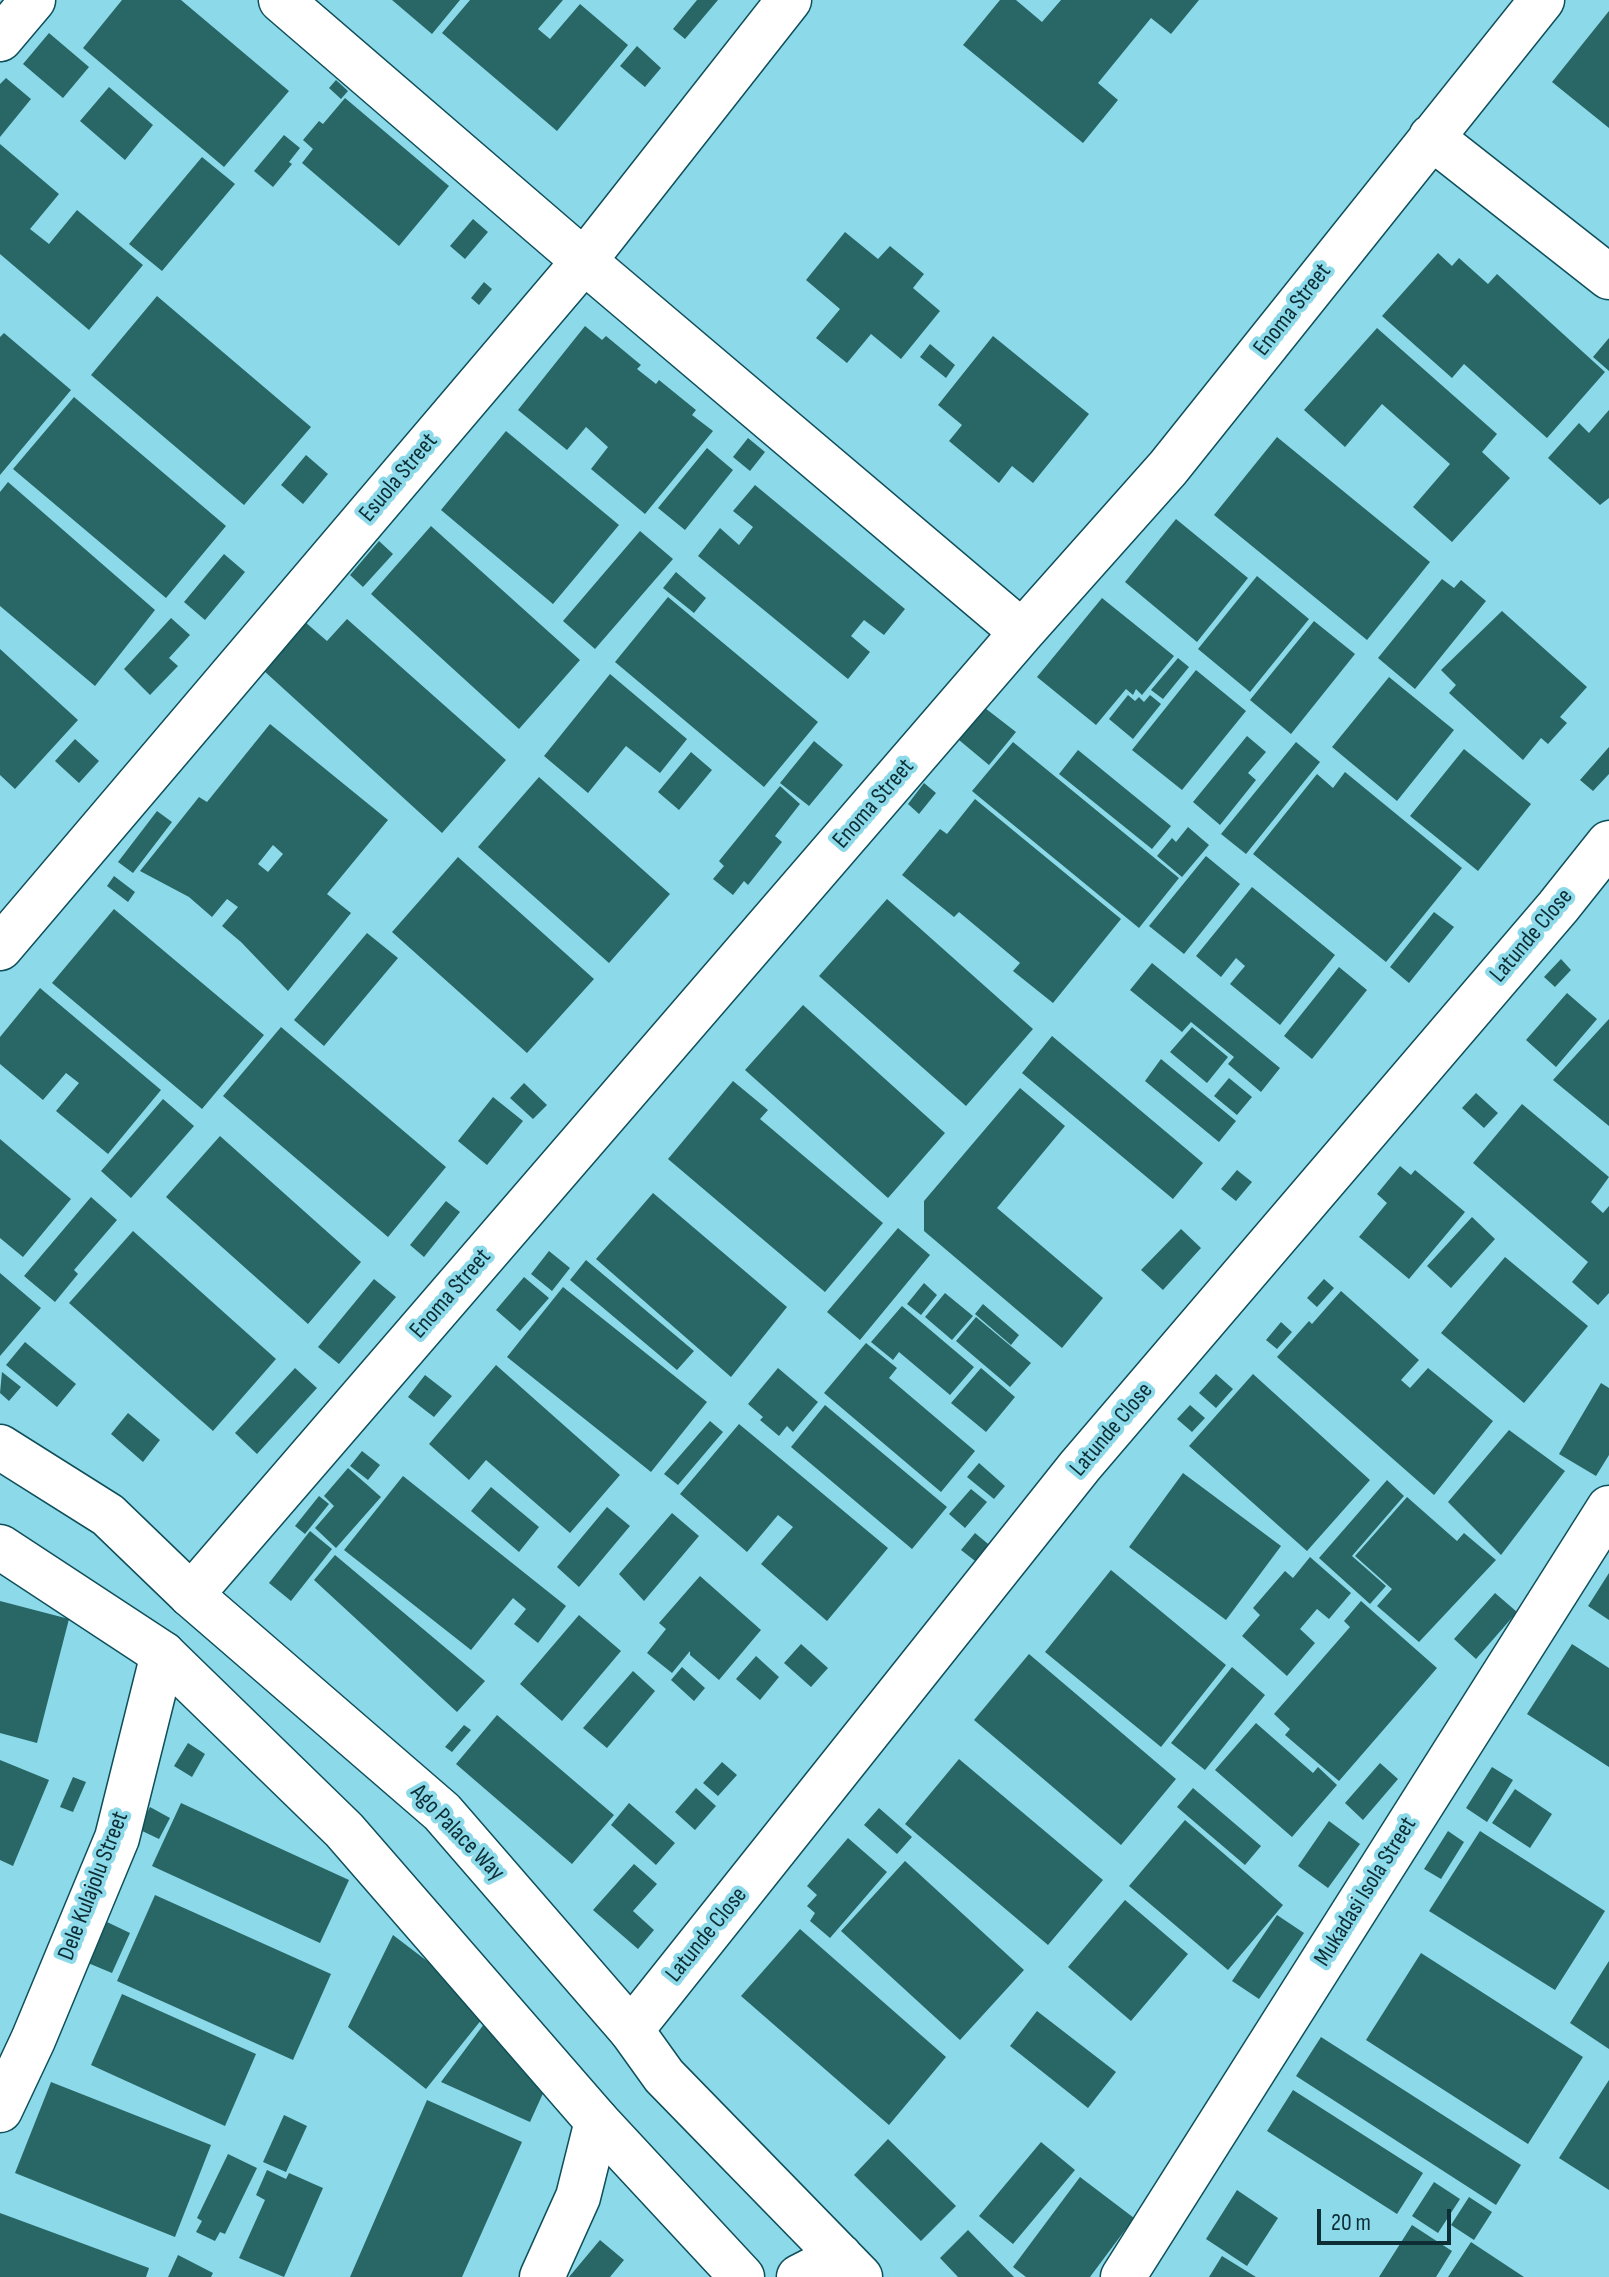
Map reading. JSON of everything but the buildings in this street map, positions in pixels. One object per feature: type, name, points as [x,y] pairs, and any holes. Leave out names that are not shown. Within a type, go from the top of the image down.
[{"type":"street","points":[[0,39],[33,0]]},
{"type":"street","points":[[281,0],[1022,632]]},
{"type":"street","name":"Esuola Street","points":[[0,948],[584,261],[789,0]]},
{"type":"street","name":"Enoma Street","points":[[191,1595],[1022,632],[1168,468],[1542,0]]},
{"type":"street","points":[[1431,137],[1609,277]]},
{"type":"street","name":"Latunde Close","points":[[631,2030],[1080,1466],[1558,907],[1609,843]]},
{"type":"street","name":"Ago Palace Way","points":[[0,1447],[108,1515],[191,1595],[442,1812],[631,2030],[664,2076],[850,2267]]},
{"type":"street","name":"Mukadasi Isola Street","points":[[1123,2277],[1609,1508]]},
{"type":"street","points":[[0,1547],[163,1654],[344,1830],[597,2121],[742,2277]]},
{"type":"street","name":"Dele Kulajolu Street","points":[[0,2110],[33,2040],[117,1838],[163,1654]]},
{"type":"street","points":[[542,2277],[578,2197],[597,2121]]},
{"type":"street","points":[[799,2277],[850,2267]]}]
